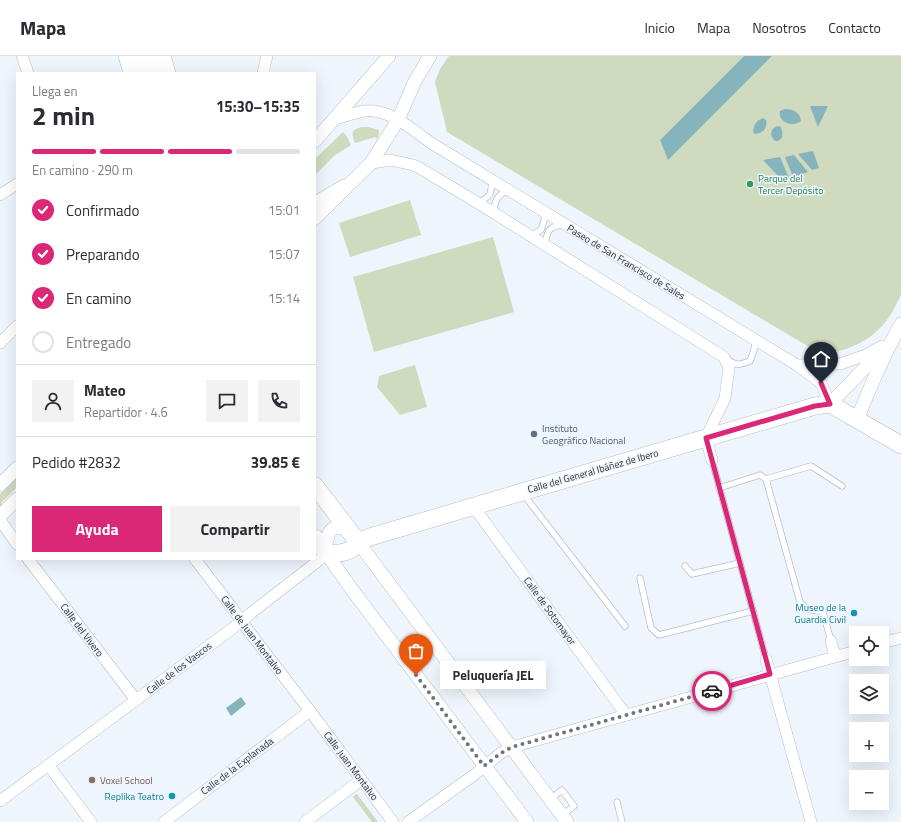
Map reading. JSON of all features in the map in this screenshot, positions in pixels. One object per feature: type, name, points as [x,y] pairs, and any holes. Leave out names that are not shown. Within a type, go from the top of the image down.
[{"type":"main road","points":[[138,56],[143,72]]},
{"type":"main road","points":[[151,56],[156,72]]},
{"type":"main road","points":[[830,404],[901,445]]},
{"type":"main road","name":"Calle del General Ibáñez de Ibero","points":[[356,539],[370,537],[815,406],[830,404]]},
{"type":"main road","points":[[316,487],[356,539]]},
{"type":"main road","points":[[316,539],[326,553]]},
{"type":"main road","name":"Calle de los Vascos","points":[[326,553],[345,552],[354,547],[356,539]]},
{"type":"street","points":[[22,56],[28,72]]},
{"type":"street","points":[[125,56],[130,72]]},
{"type":"street","points":[[164,56],[169,72]]},
{"type":"street","points":[[263,72],[268,56]]},
{"type":"street","points":[[316,139],[388,56]]},
{"type":"street","points":[[316,217],[371,163],[398,120],[415,81],[430,56]]},
{"type":"street","name":"Paseo de San Francisco de Sales","points":[[334,119],[365,111],[381,112],[398,120],[431,144],[796,365],[821,383],[830,404]]},
{"type":"street","points":[[371,163],[391,160],[413,165],[478,203],[724,357],[729,368],[725,398],[706,438],[712,460]]},
{"type":"street","points":[[316,203],[320,199],[353,180]]},
{"type":"street","points":[[0,195],[16,185]]},
{"type":"street","points":[[857,420],[891,342],[901,324]]},
{"type":"street","points":[[0,342],[16,327]]},
{"type":"street","points":[[796,365],[840,364],[866,355],[891,342]]},
{"type":"street","points":[[830,404],[891,342]]},
{"type":"street","points":[[0,485],[16,469]]},
{"type":"street","points":[[0,516],[16,500]]},
{"type":"street","name":"Calle de Sotomayor","points":[[474,506],[626,715]]},
{"type":"street","points":[[0,520],[16,543]]},
{"type":"street","points":[[527,822],[326,553],[326,540],[328,534],[332,530],[341,528],[356,539],[565,818]]},
{"type":"street","name":"Calle de los Vascos","points":[[0,801],[233,628],[326,553]]},
{"type":"street","name":"Calle del Vivero","points":[[29,560],[136,700]]},
{"type":"street","name":"Calle de Juan Montalvo","points":[[196,560],[310,711]]},
{"type":"street","points":[[889,641],[901,638]]},
{"type":"street","points":[[831,641],[835,656]]},
{"type":"street","points":[[408,822],[474,775],[501,753],[512,747],[849,652]]},
{"type":"street","points":[[766,659],[811,822]]},
{"type":"street","name":"Calle Juan Montalvo","points":[[310,711],[393,822]]},
{"type":"street","name":"Calle de la Explanada","points":[[164,822],[310,711]]},
{"type":"street","points":[[48,765],[91,822]]},
{"type":"street","points":[[305,822],[361,780]]},
{"type":"lane","points":[[478,203],[487,199],[491,192],[492,180]]},
{"type":"lane","points":[[494,213],[496,199],[500,194],[508,190]]},
{"type":"lane","points":[[530,236],[541,230],[545,212]]},
{"type":"lane","points":[[545,245],[547,234],[550,229],[556,226],[565,225]]},
{"type":"lane","points":[[724,357],[734,364],[741,365],[750,361],[754,350],[755,340]]},
{"type":"lane","points":[[712,460],[766,659]]},
{"type":"lane","points":[[766,479],[811,466],[842,486]]},
{"type":"lane","points":[[719,488],[760,475],[766,479],[800,602],[807,609],[823,612],[831,641]]},
{"type":"lane","points":[[522,492],[625,626]]},
{"type":"lane","points":[[685,566],[692,574],[740,563]]},
{"type":"lane","points":[[640,578],[651,628],[659,636],[753,611]]},
{"type":"lane","points":[[617,802],[622,822]]},
{"type":"green space","points":[[449,56],[744,56],[660,140],[668,159],[772,56],[901,56],[901,295],[892,313],[879,329],[860,343],[838,351],[816,351],[447,132],[435,82],[440,69]]},
{"type":"green space","points":[[362,127],[379,130],[379,136],[377,139],[375,137],[355,143],[353,132],[354,130]]},
{"type":"green space","points":[[343,132],[351,145],[334,156],[316,174],[316,158]]},
{"type":"green space","points":[[410,200],[421,235],[350,257],[339,223]]},
{"type":"green space","points":[[493,237],[514,312],[374,352],[353,277]]},
{"type":"green space","points":[[415,365],[427,407],[400,415],[377,387],[379,376]]},
{"type":"green space","points":[[16,478],[16,488],[1,503],[3,506],[0,509],[0,494]]},
{"type":"green space","points":[[356,794],[378,822],[372,822],[353,797]]},
{"type":"water","points":[[744,56],[772,56],[668,160],[660,140]]},
{"type":"water","points":[[810,106],[828,106],[818,127]]},
{"type":"water","points":[[785,109],[796,112],[801,121],[790,124],[783,121],[780,111]]},
{"type":"water","points":[[763,118],[766,120],[766,128],[760,133],[755,134],[753,132],[755,125]]},
{"type":"water","points":[[778,126],[781,127],[782,136],[780,140],[775,141],[771,135],[771,132],[773,128]]},
{"type":"water","points":[[813,151],[819,168],[812,170],[798,154]]},
{"type":"water","points":[[794,155],[808,172],[793,177],[785,157]]},
{"type":"water","points":[[780,157],[789,178],[783,181],[763,160]]},
{"type":"water","points":[[241,697],[246,704],[231,716],[226,708]]},
{"type":"way so far","points":[[416,675],[484,766],[501,753],[512,747],[712,691]]},
{"type":"place","name":"Parque del Tercer Depósito","points":[[750,184]]},
{"type":"place","name":"Instituto Geográfico Nacional","points":[[534,434]]},
{"type":"place","name":"Museo de la Guardia Civil","points":[[854,613]]},
{"type":"place","name":"Peluquería JEL","points":[[416,675]]},
{"type":"place","name":"Voxel School","points":[[92,780]]},
{"type":"place","name":"Replika Teatro","points":[[172,796]]},
{"type":"route","points":[[712,691],[770,674],[706,438],[815,406],[830,404],[821,383]]}]
